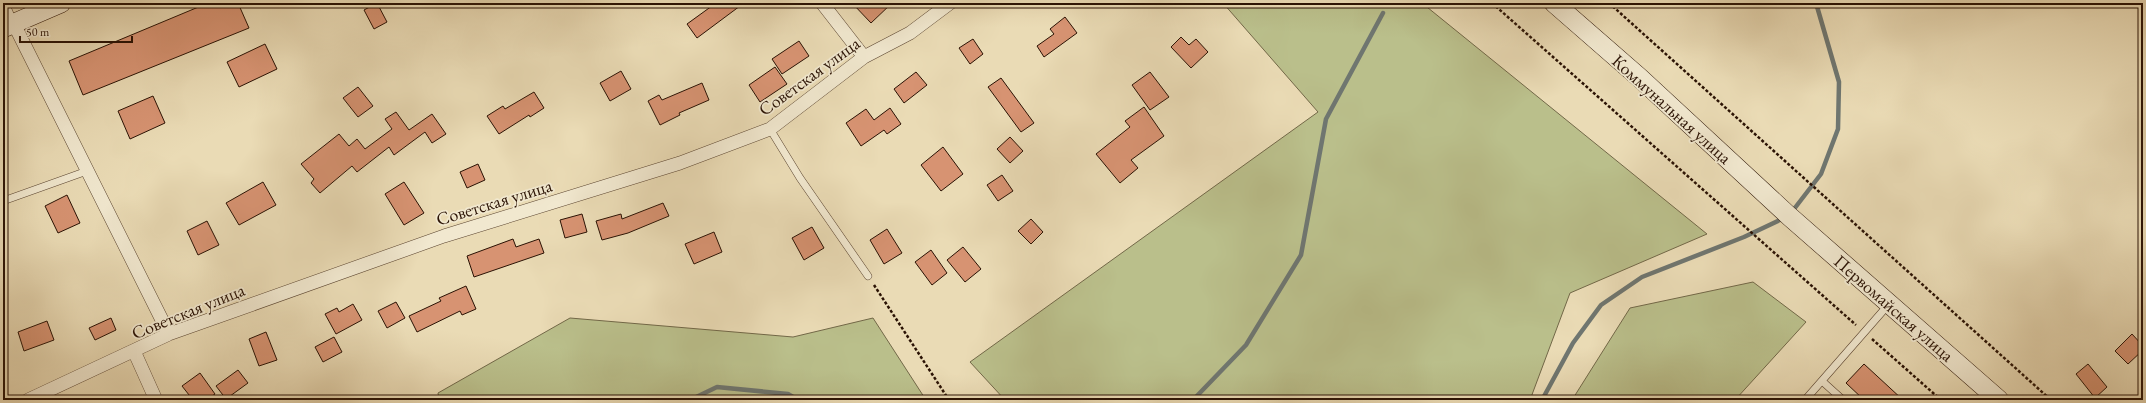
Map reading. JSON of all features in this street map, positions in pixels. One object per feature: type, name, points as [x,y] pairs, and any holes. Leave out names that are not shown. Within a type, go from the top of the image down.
[{"type":"street","points":[[61,3],[8,26],[87,171],[169,334]]},
{"type":"street","points":[[822,3],[864,57]]},
{"type":"street","name":"Советская улица","points":[[28,400],[169,334],[444,236],[680,163],[770,129],[864,57],[910,33],[950,3]]},
{"type":"street","name":"Коммунальная улица","points":[[1554,3],[1640,78],[1789,216]]},
{"type":"street","name":"Первомайская улица","points":[[1789,216],[1999,400]]},
{"type":"street","points":[[134,351],[156,400]]},
{"type":"lane","points":[[6,3],[8,26]]},
{"type":"lane","points":[[770,129],[800,178],[868,276]]},
{"type":"lane","points":[[3,201],[87,171]]},
{"type":"lane","points":[[1805,400],[1889,303]]},
{"type":"lane","points":[[1822,381],[1843,400]]},
{"type":"path","points":[[1492,3],[1941,400]]},
{"type":"path","points":[[1609,3],[2051,400]]},
{"type":"path","points":[[868,276],[948,400]]},
{"type":"green space","points":[[1223,3],[1422,3],[1707,234],[1570,293],[1530,400],[1005,400],[970,362],[1318,112]]},
{"type":"green space","points":[[1753,282],[1806,322],[1735,400],[1572,400],[1630,308]]},
{"type":"green space","points":[[570,318],[793,337],[873,318],[926,400],[439,400],[438,393]]},
{"type":"building","points":[[208,3],[238,3],[249,28],[83,95],[69,61]]},
{"type":"building","points":[[377,3],[387,22],[374,29],[364,10]]},
{"type":"building","points":[[716,3],[744,3],[697,38],[687,24]]},
{"type":"building","points":[[852,3],[892,3],[871,23]]},
{"type":"building","points":[[1065,17],[1077,33],[1044,57],[1037,46],[1054,34],[1050,29]]},
{"type":"building","points":[[1181,37],[1189,45],[1196,39],[1208,52],[1191,68],[1171,47]]},
{"type":"building","points":[[973,39],[983,54],[970,64],[959,48]]},
{"type":"building","points":[[799,41],[809,56],[782,74],[772,59]]},
{"type":"building","points":[[265,44],[277,69],[239,87],[227,62]]},
{"type":"building","points":[[775,67],[787,84],[760,102],[749,85]]},
{"type":"building","points":[[621,71],[631,89],[610,101],[600,83]]},
{"type":"building","points":[[916,72],[927,85],[904,103],[894,89]]},
{"type":"building","points":[[1150,72],[1169,97],[1150,110],[1132,85]]},
{"type":"building","points":[[1001,78],[1034,123],[1021,132],[988,87]]},
{"type":"building","points":[[702,83],[709,100],[679,113],[680,115],[660,125],[648,101],[659,95],[662,100]]},
{"type":"building","points":[[358,87],[373,106],[358,117],[343,98]]},
{"type":"building","points":[[534,92],[544,108],[530,117],[529,115],[499,134],[487,116],[503,106],[505,109]]},
{"type":"building","points":[[153,96],[165,123],[130,139],[118,111]]},
{"type":"building","points":[[1144,107],[1164,136],[1131,160],[1138,168],[1120,183],[1096,154],[1130,127],[1125,121]]},
{"type":"building","points":[[890,108],[901,124],[887,134],[884,130],[861,146],[846,123],[866,109],[874,120]]},
{"type":"building","points":[[396,112],[409,130],[432,114],[446,134],[432,143],[425,132],[394,155],[389,147],[357,172],[352,166],[320,193],[311,183],[314,179],[301,164],[339,134],[349,146],[357,139],[365,149],[392,129],[385,119]]},
{"type":"building","points":[[1010,137],[1023,151],[1010,163],[997,149]]},
{"type":"building","points":[[943,147],[963,174],[941,191],[921,165]]},
{"type":"building","points":[[478,164],[485,180],[467,188],[460,172]]},
{"type":"building","points":[[1002,175],[1013,191],[998,201],[987,185]]},
{"type":"building","points":[[263,182],[276,205],[239,225],[226,203]]},
{"type":"building","points":[[404,182],[424,213],[404,225],[385,194]]},
{"type":"building","points":[[67,195],[80,223],[58,233],[45,206]]},
{"type":"building","points":[[663,203],[669,216],[628,233],[602,240],[596,221],[621,214],[622,219]]},
{"type":"building","points":[[582,214],[587,232],[565,238],[560,220]]},
{"type":"building","points":[[1031,219],[1043,232],[1031,244],[1018,231]]},
{"type":"building","points":[[207,221],[219,245],[198,255],[187,231]]},
{"type":"building","points":[[812,227],[824,248],[804,260],[792,238]]},
{"type":"building","points":[[887,229],[902,253],[884,264],[870,240]]},
{"type":"building","points":[[714,232],[722,252],[694,264],[685,244]]},
{"type":"building","points":[[513,239],[516,247],[539,239],[544,253],[474,277],[467,256]]},
{"type":"building","points":[[963,247],[981,269],[965,282],[947,260]]},
{"type":"building","points":[[931,250],[947,273],[932,285],[915,262]]},
{"type":"building","points":[[466,286],[476,309],[462,315],[460,311],[417,332],[409,316],[441,301],[439,298]]},
{"type":"building","points":[[396,302],[405,318],[387,328],[378,311]]},
{"type":"building","points":[[353,304],[362,320],[336,334],[325,314],[337,308],[339,312]]},
{"type":"building","points":[[111,318],[116,330],[95,340],[89,328]]},
{"type":"building","points":[[47,321],[54,340],[24,351],[18,332]]},
{"type":"building","points":[[266,332],[277,360],[259,366],[249,339]]},
{"type":"building","points":[[2132,334],[2143,346],[2143,350],[2128,364],[2115,351]]},
{"type":"building","points":[[334,337],[342,352],[323,362],[315,347]]},
{"type":"building","points":[[1864,364],[1903,400],[1864,400],[1846,383]]},
{"type":"building","points":[[2088,364],[2107,387],[2095,398],[2076,374]]},
{"type":"building","points":[[238,370],[248,383],[226,399],[216,386]]},
{"type":"building","points":[[200,373],[215,394],[206,400],[193,400],[182,386]]},
{"type":"waterway","points":[[1791,213],[1821,174],[1838,129],[1839,82],[1816,3]]},
{"type":"waterway","points":[[1193,400],[1246,345],[1301,255],[1326,119],[1383,13]]},
{"type":"waterway","points":[[1542,400],[1573,343],[1601,305],[1642,277],[1744,237],[1784,218]]},
{"type":"waterway","points":[[690,400],[717,387],[788,394],[798,400]]}]
